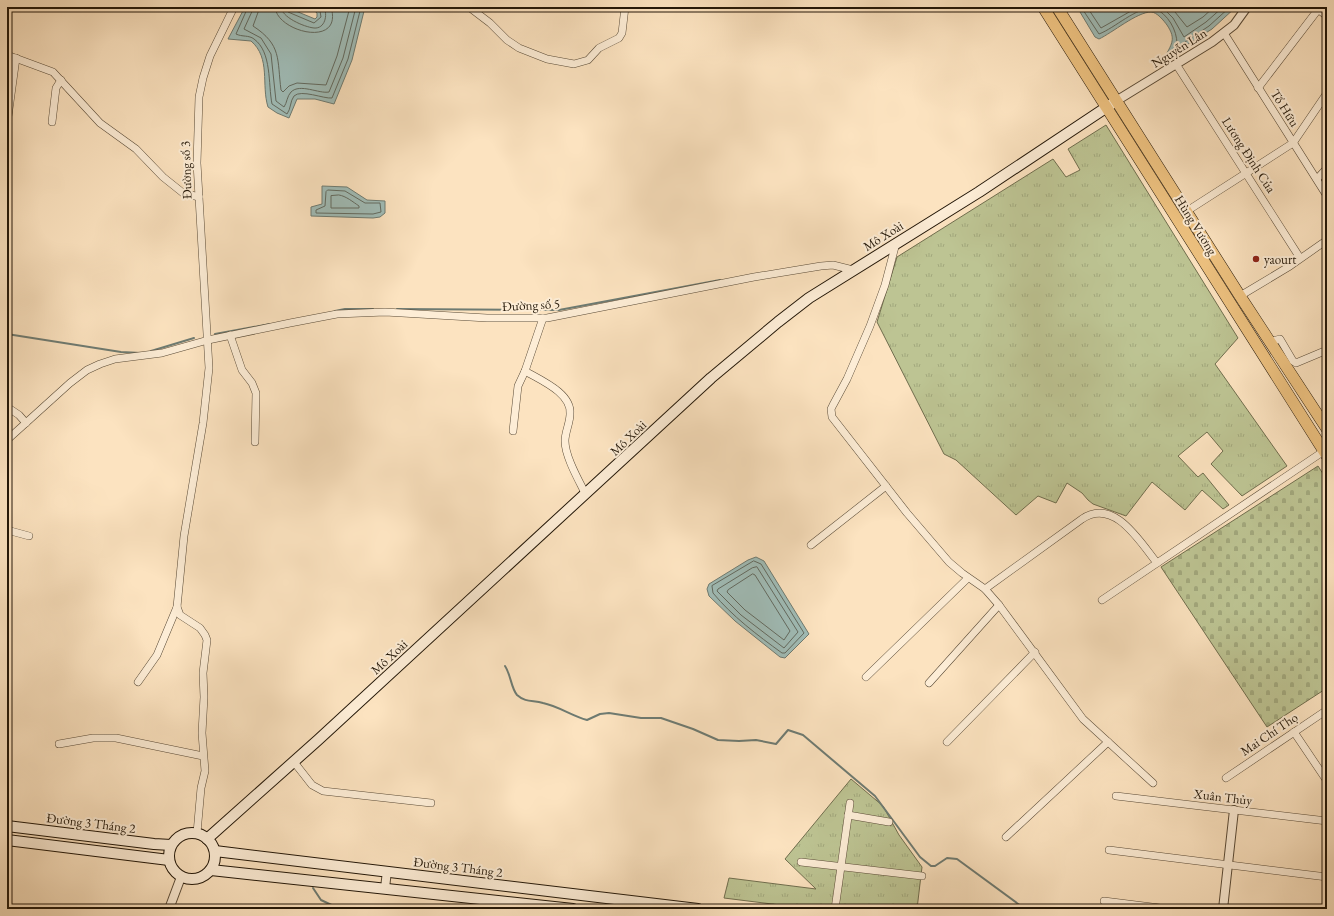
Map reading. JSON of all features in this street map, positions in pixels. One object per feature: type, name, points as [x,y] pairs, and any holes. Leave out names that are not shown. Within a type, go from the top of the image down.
[{"type":"main road","name":"Hùng Vương","points":[[1043,7],[1326,452]]},
{"type":"main road","name":"Hùng Vương","points":[[1057,7],[1269,342],[1327,429]]},
{"type":"main road","name":"Mô Xoài","points":[[207,839],[294,762],[711,378],[778,322],[800,305],[853,270],[979,192],[1116,101]]},
{"type":"main road","name":"Đường 3 Tháng 2","points":[[7,826],[171,845]]},
{"type":"main road","points":[[197,833],[207,839],[215,851],[214,864],[211,870],[198,879],[181,877],[171,867],[169,860],[171,845],[183,834],[197,833]]},
{"type":"main road","name":"Đường 3 Tháng 2","points":[[7,840],[169,860]]},
{"type":"main road","name":"Đường 3 Tháng 2","points":[[215,851],[698,909]]},
{"type":"main road","points":[[211,870],[573,909]]},
{"type":"street","name":"Đường số 3","points":[[138,682],[157,655],[177,607],[188,514],[206,399],[209,368],[199,197],[197,124],[200,86],[210,56],[234,7]]},
{"type":"street","points":[[469,7],[490,23],[507,40],[518,48],[547,59],[574,64],[588,60],[599,48],[619,38],[622,33],[625,7]]},
{"type":"street","name":"Nguyễn Lân","points":[[1116,101],[1224,33],[1234,24],[1248,7]]},
{"type":"street","points":[[1258,88],[1265,82],[1318,8],[1327,16]]},
{"type":"street","name":"Tố Hữu","points":[[1224,33],[1327,196]]},
{"type":"street","points":[[7,55],[53,72],[100,123],[136,149],[163,177],[183,193],[199,197]]},
{"type":"street","points":[[7,124],[16,58]]},
{"type":"street","name":"Lương Định Của","points":[[1176,64],[1300,258]]},
{"type":"street","points":[[52,122],[56,88],[61,80]]},
{"type":"street","points":[[1187,211],[1247,174],[1293,143],[1327,93]]},
{"type":"street","points":[[1317,179],[1327,168]]},
{"type":"street","points":[[1240,296],[1327,240]]},
{"type":"street","points":[[896,244],[885,285],[870,326],[847,378],[831,409],[832,417],[906,513],[949,562],[968,578],[985,589],[1000,605],[1035,652],[1074,710],[1153,783]]},
{"type":"street","name":"Đường số 5","points":[[7,440],[70,383],[94,367],[115,359],[170,352],[230,335],[345,313],[385,312],[487,318],[543,318],[595,310],[754,277],[821,266],[833,265],[853,270]]},
{"type":"street","points":[[513,431],[518,386],[525,371],[543,318]]},
{"type":"street","points":[[230,335],[242,370],[252,383],[256,393],[255,442]]},
{"type":"street","points":[[1269,342],[1280,339],[1293,361],[1296,363],[1327,350]]},
{"type":"street","points":[[525,371],[556,391],[569,404],[570,414],[565,443],[575,472],[585,493]]},
{"type":"street","points":[[7,407],[19,415],[26,423]]},
{"type":"street","points":[[1102,600],[1157,562],[1326,452]]},
{"type":"street","points":[[811,545],[886,486]]},
{"type":"street","points":[[985,589],[1082,519],[1093,514],[1113,517],[1124,522],[1157,562]]},
{"type":"street","points":[[7,530],[29,536]]},
{"type":"street","points":[[866,676],[968,578]]},
{"type":"street","points":[[929,683],[1000,605]]},
{"type":"street","points":[[177,607],[180,616],[200,628],[206,638],[203,673],[204,697],[202,733],[205,771],[201,788],[197,833]]},
{"type":"street","points":[[947,742],[1035,652]]},
{"type":"street","name":"Mai Chí Thọ","points":[[1226,778],[1327,710]]},
{"type":"street","points":[[1294,732],[1327,781]]},
{"type":"street","points":[[60,744],[93,738],[116,738],[203,756]]},
{"type":"street","points":[[1006,837],[1108,742]]},
{"type":"street","points":[[294,762],[312,785],[323,791],[431,803]]},
{"type":"street","name":"Xuân Thủy","points":[[1116,796],[1327,821]]},
{"type":"street","points":[[835,909],[850,803]]},
{"type":"street","points":[[1223,909],[1234,810]]},
{"type":"street","points":[[848,815],[889,822]]},
{"type":"street","points":[[1109,850],[1327,877]]},
{"type":"street","points":[[801,862],[922,876]]},
{"type":"street","points":[[385,888],[387,871]]},
{"type":"street","points":[[169,909],[181,877]]},
{"type":"street","points":[[1104,901],[1168,909]]},
{"type":"green space","points":[[1106,125],[1238,338],[1215,364],[1287,466],[1242,496],[1211,464],[1223,451],[1207,432],[1178,456],[1198,477],[1203,473],[1229,505],[1223,509],[1202,490],[1185,510],[1152,482],[1126,516],[1093,504],[1082,493],[1067,483],[1056,503],[1038,496],[1016,515],[956,460],[944,454],[877,322],[897,257],[1053,159],[1066,177],[1080,170],[1068,149]]},
{"type":"green space","points":[[1318,466],[1327,480],[1327,688],[1267,727],[1161,567]]},
{"type":"green space","points":[[851,779],[883,806],[899,835],[922,867],[917,909],[812,909],[724,898],[729,878],[816,889],[785,859]]},
{"type":"water","points":[[245,7],[286,7],[315,19],[317,17],[317,13],[310,7],[365,7],[352,60],[334,104],[315,99],[297,99],[289,118],[268,107],[263,64],[261,55],[257,48],[251,41],[228,39]]},
{"type":"water","points":[[1077,7],[1236,7],[1212,29],[1169,56],[1167,53],[1172,42],[1170,29],[1156,13],[1151,12],[1139,15],[1099,39],[1095,37]]},
{"type":"water","points":[[322,186],[347,187],[367,200],[385,201],[385,213],[380,217],[373,218],[311,216],[311,207],[322,204]]},
{"type":"water","points":[[756,557],[764,561],[809,634],[785,658],[780,657],[735,621],[709,596],[707,589],[709,584],[748,560]]},
{"type":"waterway","points":[[397,309],[559,310],[720,280]]},
{"type":"waterway","points":[[335,311],[345,309],[373,309]]},
{"type":"waterway","points":[[215,334],[270,324]]},
{"type":"waterway","points":[[7,334],[121,352],[141,353]]},
{"type":"waterway","points":[[151,351],[194,338]]},
{"type":"waterway","points":[[505,666],[509,673],[515,692],[520,698],[549,704],[587,720],[600,714],[609,713],[641,718],[661,718],[693,729],[718,740],[756,740],[776,744],[788,730],[803,735],[875,796],[920,857],[931,866],[935,866],[947,858],[957,859],[1025,909]]},
{"type":"waterway","points":[[313,888],[321,900],[340,909]]},
{"type":"place","name":"yaourt","points":[[1256,259]]}]
